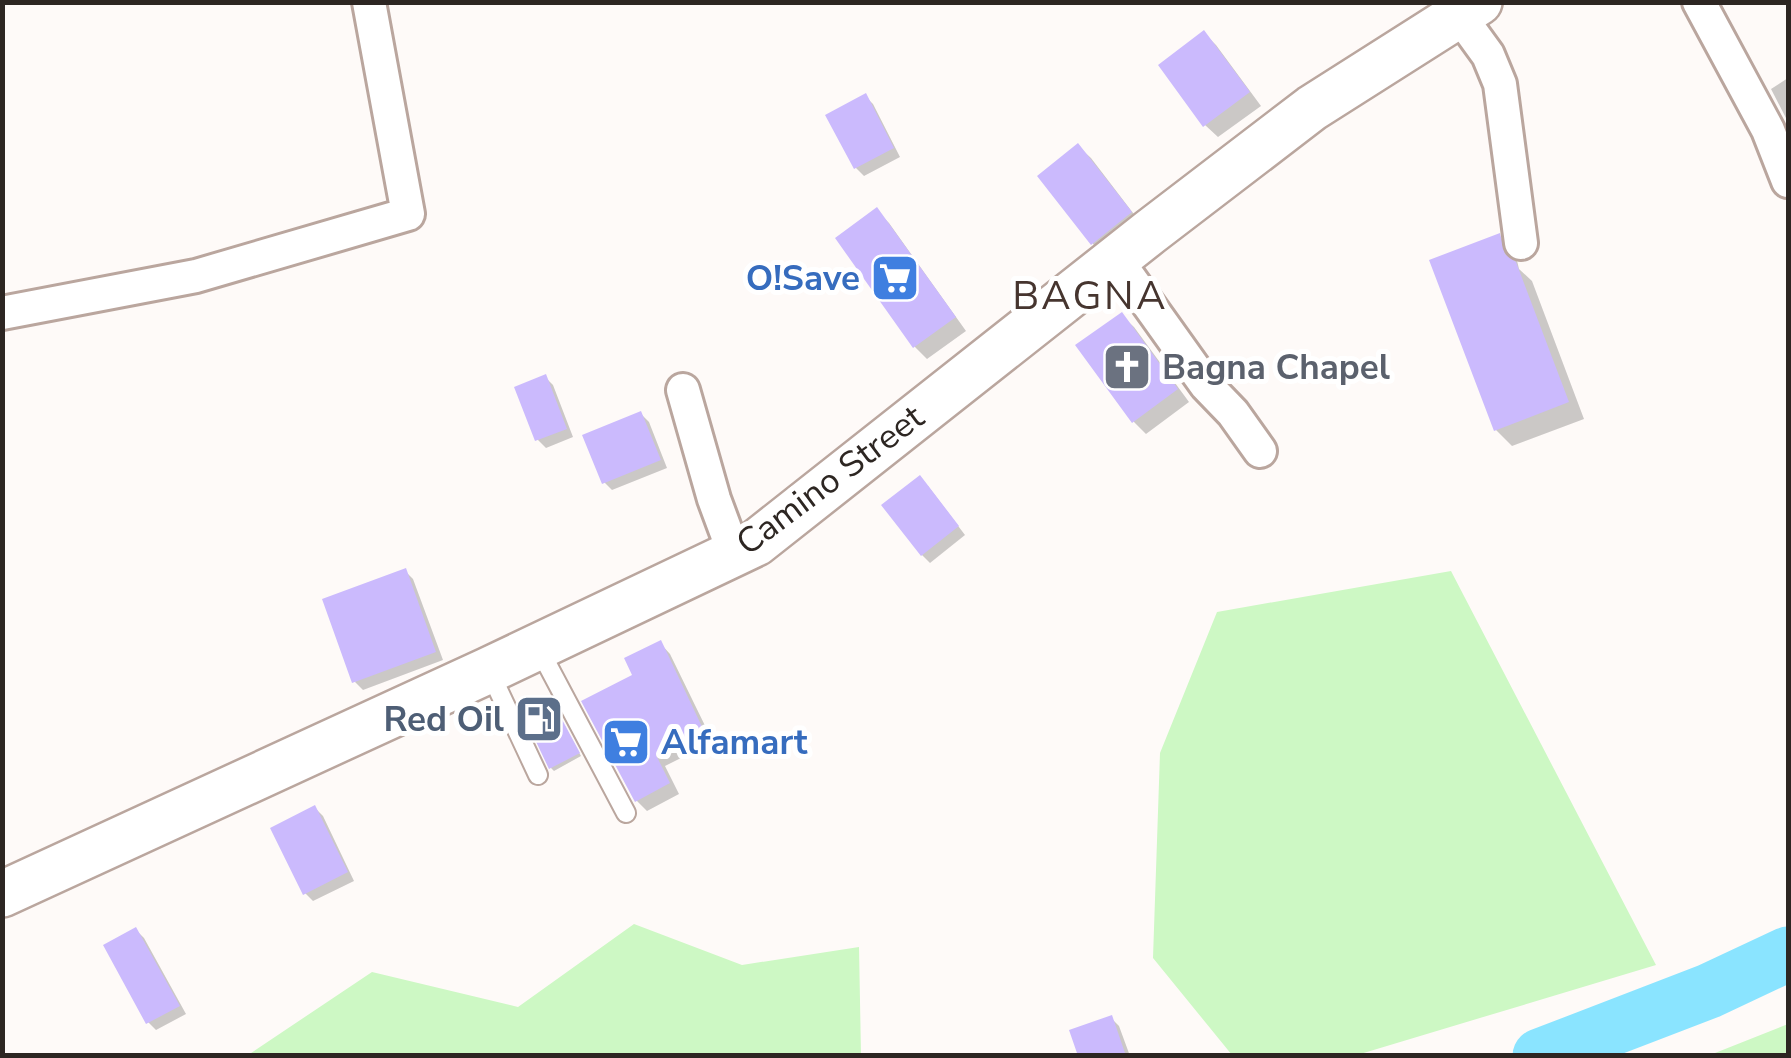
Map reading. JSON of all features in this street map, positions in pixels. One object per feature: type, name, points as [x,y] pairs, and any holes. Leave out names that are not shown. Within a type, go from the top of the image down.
[{"type":"main road","name":"Camino Street","points":[[2,894],[756,543],[1312,108],[1464,7]]},
{"type":"street","points":[[2,313],[196,276],[408,214],[370,2]]},
{"type":"street","points":[[1699,2],[1768,130],[1788,182]]},
{"type":"street","points":[[1464,7],[1500,84],[1521,243]]},
{"type":"street","points":[[1116,259],[1206,385],[1260,451]]},
{"type":"street","points":[[682,390],[734,553]]},
{"type":"lane","points":[[538,647],[626,813]]},
{"type":"lane","points":[[487,671],[538,775]]},
{"type":"green space","points":[[1451,571],[1656,965],[1357,1055],[1232,1055],[1153,958],[1160,753],[1217,612]]},
{"type":"green space","points":[[634,924],[742,965],[859,947],[861,1055],[248,1055],[372,972],[518,1007]]},
{"type":"green space","points":[[1788,1024],[1788,1055],[1710,1055]]},
{"type":"building","points":[[1204,30],[1250,92],[1203,127],[1158,65]]},
{"type":"building","points":[[866,93],[894,148],[854,169],[825,115]]},
{"type":"building","points":[[1078,143],[1132,212],[1091,245],[1037,176]]},
{"type":"building","name":"O!Save","points":[[877,207],[956,317],[913,348],[835,238]]},
{"type":"building","points":[[1500,233],[1505,254],[1516,262],[1569,402],[1494,431],[1429,260]]},
{"type":"building","name":"Bagna Chapel","points":[[1122,312],[1178,389],[1132,423],[1075,345]]},
{"type":"building","points":[[546,374],[567,429],[535,441],[514,387]]},
{"type":"building","points":[[641,411],[661,460],[602,484],[582,435]]},
{"type":"building","points":[[920,475],[959,526],[921,556],[881,505]]},
{"type":"building","points":[[406,568],[436,652],[352,683],[322,599]]},
{"type":"building","points":[[661,640],[704,731],[656,755],[670,783],[635,802],[581,701],[632,675],[624,658]]},
{"type":"building","points":[[545,700],[552,715],[558,712],[580,753],[549,769],[522,712]]},
{"type":"building","points":[[315,805],[348,872],[303,895],[270,828]]},
{"type":"building","points":[[136,927],[180,1006],[146,1024],[103,945]]},
{"type":"building","points":[[1112,1015],[1126,1056],[1078,1056],[1069,1030]]},
{"type":"waterway","points":[[1540,1056],[1709,991],[1788,954]]},
{"type":"place","name":"O!Save","points":[[895,278]]},
{"type":"place","name":"Bagna Chapel","points":[[1127,367]]},
{"type":"place","name":"Red Oil","points":[[539,719]]},
{"type":"place","name":"Alfamart","points":[[626,742]]},
{"type":"district","name":"BAGNA","points":[[1090,296]]}]
